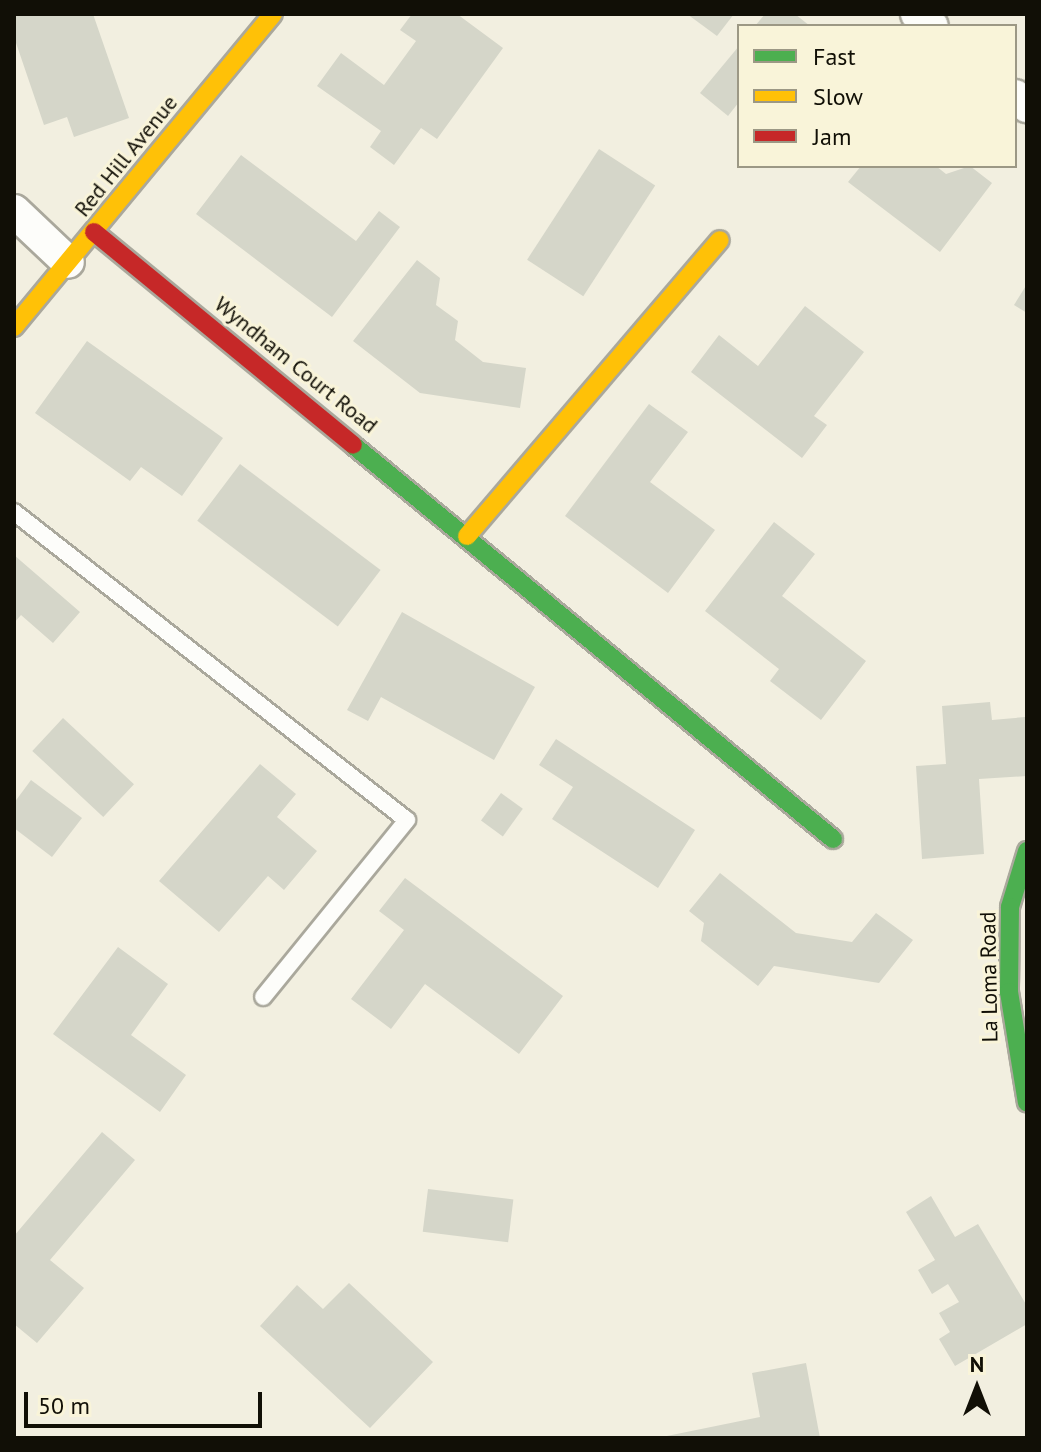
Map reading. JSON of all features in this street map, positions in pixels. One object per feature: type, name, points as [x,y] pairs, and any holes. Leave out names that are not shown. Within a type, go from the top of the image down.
[{"type":"street","name":"Red Hill Avenue","points":[[14,327],[273,14]]},
{"type":"street","points":[[14,211],[68,262]]},
{"type":"street","name":"Wyndham Court Road","points":[[94,232],[833,839]]},
{"type":"street","points":[[467,536],[720,240]]},
{"type":"street","name":"La Loma Road","points":[[1027,851],[1010,907],[1009,992],[1027,1103]]},
{"type":"lane","points":[[14,512],[407,820],[263,997]]},
{"type":"building","points":[[14,14],[93,14],[129,118],[74,137],[67,117],[44,125],[14,37]]},
{"type":"building","points":[[412,14],[457,14],[503,48],[437,139],[421,128],[394,165],[370,147],[381,131],[317,86],[341,53],[384,85],[416,41],[400,30]]},
{"type":"building","points":[[687,14],[734,14],[717,36]]},
{"type":"building","points":[[765,14],[795,14],[808,24],[757,24]]},
{"type":"building","points":[[737,48],[737,105],[728,116],[700,93]]},
{"type":"building","points":[[599,149],[655,185],[583,296],[527,260]]},
{"type":"building","points":[[241,155],[356,241],[379,211],[400,227],[332,317],[196,214]]},
{"type":"building","points":[[859,168],[938,168],[946,174],[973,168],[992,183],[940,252],[848,182]]},
{"type":"building","points":[[417,260],[440,278],[436,305],[458,321],[455,340],[483,362],[526,368],[520,408],[420,393],[353,341]]},
{"type":"building","points":[[1027,284],[1027,313],[1014,305]]},
{"type":"building","points":[[805,306],[864,352],[814,416],[827,425],[802,458],[691,372],[719,335],[758,366]]},
{"type":"building","points":[[87,341],[223,438],[182,496],[141,467],[130,481],[35,413]]},
{"type":"building","points":[[649,404],[688,432],[650,482],[715,530],[668,593],[565,516]]},
{"type":"building","points":[[240,464],[381,570],[338,627],[197,521]]},
{"type":"building","points":[[774,522],[815,554],[782,596],[866,661],[821,720],[770,681],[779,669],[705,611]]},
{"type":"building","points":[[14,555],[80,612],[53,643],[21,615],[14,623]]},
{"type":"building","points":[[402,612],[535,687],[494,760],[381,697],[368,721],[347,710]]},
{"type":"building","points":[[990,702],[992,720],[1025,717],[1027,776],[979,779],[984,854],[922,859],[916,766],[946,764],[942,706]]},
{"type":"building","points":[[63,718],[134,784],[103,817],[32,751]]},
{"type":"building","points":[[556,739],[695,830],[658,888],[552,819],[573,787],[539,765]]},
{"type":"building","points":[[260,764],[296,794],[277,817],[317,851],[284,890],[268,876],[219,932],[159,881]]},
{"type":"building","points":[[31,780],[82,818],[52,857],[14,828],[14,803]]},
{"type":"building","points":[[501,793],[523,809],[503,836],[481,821]]},
{"type":"building","points":[[720,873],[796,933],[852,942],[876,913],[913,940],[879,983],[774,966],[758,986],[701,941],[704,923],[689,911]]},
{"type":"building","points":[[405,878],[563,996],[519,1054],[425,984],[391,1029],[351,999],[404,930],[379,911]]},
{"type":"building","points":[[118,947],[168,984],[131,1035],[186,1075],[160,1112],[53,1034]]},
{"type":"building","points":[[102,1132],[135,1160],[50,1260],[84,1288],[37,1343],[14,1324],[14,1236]]},
{"type":"building","points":[[428,1189],[513,1199],[508,1242],[423,1232]]},
{"type":"building","points":[[931,1196],[955,1237],[978,1224],[1027,1306],[1027,1324],[955,1366],[939,1339],[950,1332],[939,1313],[959,1302],[948,1284],[932,1294],[918,1270],[935,1260],[906,1212]]},
{"type":"building","points":[[349,1283],[433,1362],[370,1428],[260,1326],[297,1285],[323,1309]]},
{"type":"building","points":[[806,1363],[820,1438],[657,1438],[760,1417],[752,1373]]},
{"type":"traffic: fast","points":[[353,445],[833,839]]},
{"type":"traffic: fast","points":[[1027,851],[1010,907],[1009,992],[1027,1103]]},
{"type":"traffic: slow","points":[[14,327],[273,14]]},
{"type":"traffic: slow","points":[[467,536],[720,240]]},
{"type":"traffic: jam","points":[[94,232],[353,445]]}]
